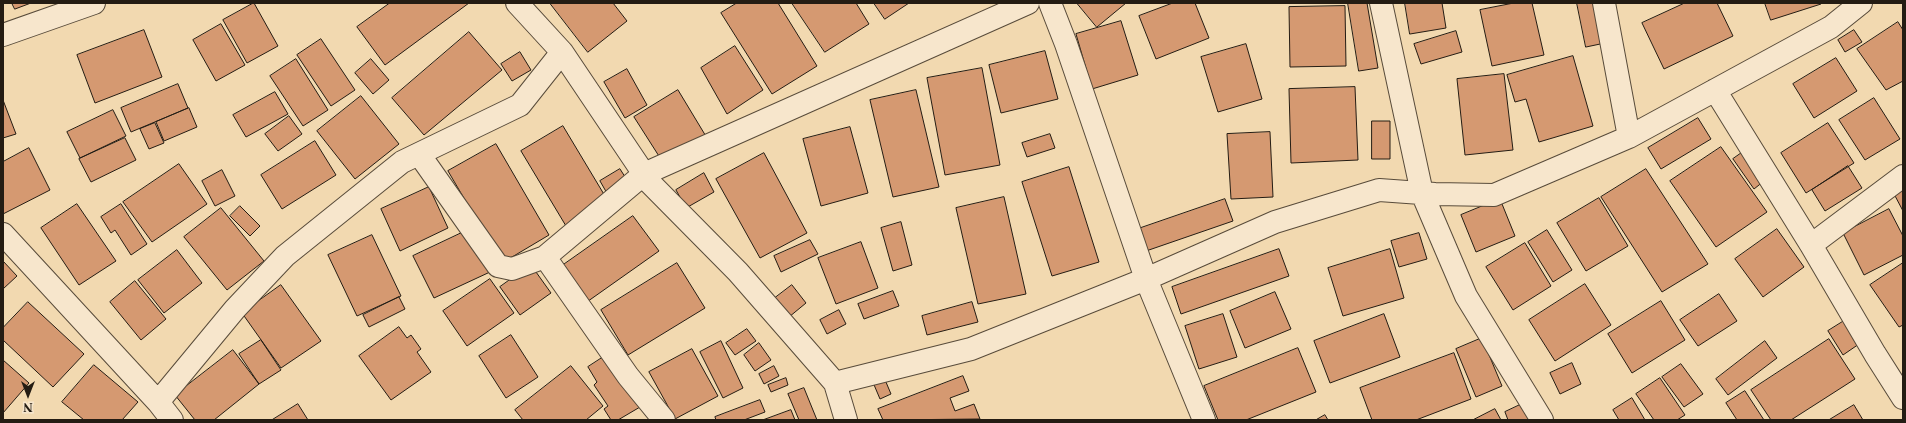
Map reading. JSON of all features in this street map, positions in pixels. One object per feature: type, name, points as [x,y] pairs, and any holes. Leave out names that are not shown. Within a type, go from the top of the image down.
[{"type":"street","points":[[3,35],[94,3]]},
{"type":"street","points":[[517,3],[562,52],[650,183],[738,272],[835,383],[846,420]]},
{"type":"street","points":[[419,154],[498,266],[512,269],[545,257],[644,174],[1028,3]]},
{"type":"street","points":[[1050,3],[1066,44],[1146,278],[1204,420]]},
{"type":"street","points":[[1381,3],[1422,193],[1466,296],[1542,420]]},
{"type":"street","points":[[1604,3],[1629,137]]},
{"type":"street","points":[[835,383],[972,349],[1146,278],[1275,222],[1379,190],[1494,195],[1629,137],[1831,27],[1862,3]]},
{"type":"street","points":[[158,402],[235,309],[285,256],[402,162],[520,105],[562,52]]},
{"type":"street","points":[[1715,90],[1903,398]]},
{"type":"street","points":[[1811,245],[1903,176]]},
{"type":"street","points":[[3,235],[158,402],[172,420]]},
{"type":"street","points":[[545,257],[628,376],[664,420]]},
{"type":"building","points":[[12,3],[31,3],[15,9]]},
{"type":"building","points":[[254,3],[278,46],[247,63],[223,20]]},
{"type":"building","points":[[390,3],[469,3],[385,65],[357,27]]},
{"type":"building","points":[[550,3],[613,3],[627,21],[588,52]]},
{"type":"building","points":[[737,3],[778,3],[817,66],[772,94],[721,13]]},
{"type":"building","points":[[792,3],[856,3],[869,24],[825,52]]},
{"type":"building","points":[[874,3],[909,3],[885,19]]},
{"type":"building","points":[[1077,3],[1126,3],[1097,27]]},
{"type":"building","points":[[1173,3],[1195,3],[1209,38],[1156,59],[1139,16]]},
{"type":"building","points":[[1348,3],[1367,3],[1378,68],[1359,71]]},
{"type":"building","points":[[1405,3],[1442,3],[1446,28],[1410,34]]},
{"type":"building","points":[[1514,3],[1532,3],[1544,55],[1492,66],[1480,10]]},
{"type":"building","points":[[1577,3],[1596,3],[1605,43],[1586,47]]},
{"type":"building","points":[[1685,3],[1717,3],[1733,36],[1664,69],[1642,23]]},
{"type":"building","points":[[1765,3],[1821,3],[1821,4],[1771,20]]},
{"type":"building","points":[[1345,6],[1346,66],[1290,67],[1289,7]]},
{"type":"building","points":[[1121,21],[1138,75],[1092,89],[1076,34]]},
{"type":"building","points":[[1898,22],[1903,30],[1903,81],[1886,90],[1857,49]]},
{"type":"building","points":[[221,24],[245,65],[216,81],[193,40]]},
{"type":"building","points":[[144,30],[162,77],[95,103],[77,55]]},
{"type":"building","points":[[1854,30],[1862,42],[1845,52],[1838,40]]},
{"type":"building","points":[[1456,31],[1462,52],[1421,64],[1414,44]]},
{"type":"building","points":[[469,32],[502,70],[424,135],[392,98]]},
{"type":"building","points":[[321,39],[355,90],[331,106],[297,55]]},
{"type":"building","points":[[1246,44],[1262,99],[1218,112],[1201,57]]},
{"type":"building","points":[[735,46],[763,90],[727,114],[701,68]]},
{"type":"building","points":[[1045,51],[1058,99],[1001,113],[989,65]]},
{"type":"building","points":[[520,52],[531,70],[512,81],[501,64]]},
{"type":"building","points":[[1573,56],[1593,126],[1539,142],[1526,99],[1515,102],[1507,75]]},
{"type":"building","points":[[1836,58],[1857,91],[1814,118],[1793,84]]},
{"type":"building","points":[[296,59],[328,110],[303,126],[270,76]]},
{"type":"building","points":[[371,59],[389,80],[373,94],[355,73]]},
{"type":"building","points":[[982,68],[1000,165],[945,175],[927,78]]},
{"type":"building","points":[[627,69],[647,105],[625,118],[604,82]]},
{"type":"building","points":[[1504,74],[1513,150],[1465,155],[1457,79]]},
{"type":"building","points":[[178,84],[188,108],[131,132],[121,108]]},
{"type":"building","points":[[1355,87],[1358,160],[1291,163],[1289,89]]},
{"type":"building","points":[[678,90],[707,138],[664,164],[634,117]]},
{"type":"building","points":[[916,90],[939,187],[893,197],[870,100]]},
{"type":"building","points":[[275,92],[288,114],[246,137],[233,115]]},
{"type":"building","points":[[361,96],[399,144],[355,179],[317,131]]},
{"type":"building","points":[[1874,98],[1900,139],[1865,160],[1839,120]]},
{"type":"building","points":[[3,100],[16,134],[3,138]]},
{"type":"building","points":[[189,108],[197,127],[164,141],[156,122]]},
{"type":"building","points":[[113,110],[126,136],[80,158],[67,132]]},
{"type":"building","points":[[289,116],[302,134],[278,151],[265,134]]},
{"type":"building","points":[[1698,118],[1711,139],[1661,169],[1648,148]]},
{"type":"building","points":[[1372,121],[1390,121],[1390,159],[1372,159]]},
{"type":"building","points":[[155,123],[164,143],[149,149],[140,129]]},
{"type":"building","points":[[1828,123],[1854,163],[1806,193],[1781,153]]},
{"type":"building","points":[[563,126],[608,201],[566,226],[521,151]]},
{"type":"building","points":[[850,127],[868,193],[821,206],[803,139]]},
{"type":"building","points":[[1270,132],[1273,197],[1231,199],[1227,134]]},
{"type":"building","points":[[1050,134],[1055,148],[1027,157],[1022,143]]},
{"type":"building","points":[[125,138],[136,160],[91,182],[79,159]]},
{"type":"building","points":[[315,141],[336,175],[282,209],[261,175]]},
{"type":"building","points":[[496,144],[549,235],[502,263],[448,171]]},
{"type":"building","points":[[1721,147],[1767,212],[1716,247],[1670,181]]},
{"type":"building","points":[[29,148],[50,190],[3,214],[3,162]]},
{"type":"building","points":[[1743,152],[1764,181],[1754,189],[1733,159]]},
{"type":"building","points":[[764,153],[807,233],[760,258],[716,179]]},
{"type":"building","points":[[179,164],[207,204],[152,242],[123,202]]},
{"type":"building","points":[[1848,166],[1862,188],[1825,211],[1812,190]]},
{"type":"building","points":[[1069,167],[1099,262],[1052,276],[1022,182]]},
{"type":"building","points":[[620,169],[629,183],[608,195],[600,181]]},
{"type":"building","points":[[1646,169],[1708,264],[1662,292],[1601,197]]},
{"type":"building","points":[[222,170],[235,196],[215,206],[202,181]]},
{"type":"building","points":[[704,173],[714,192],[686,208],[676,190]]},
{"type":"building","points":[[429,187],[448,228],[400,251],[381,209]]},
{"type":"building","points":[[1903,187],[1903,211],[1893,192]]},
{"type":"building","points":[[1004,197],[1026,294],[978,304],[956,208]]},
{"type":"building","points":[[1599,198],[1628,246],[1586,271],[1557,223]]},
{"type":"building","points":[[1225,199],[1233,221],[1146,251],[1138,229]]},
{"type":"building","points":[[1500,199],[1515,236],[1476,252],[1461,215]]},
{"type":"building","points":[[77,204],[116,261],[79,285],[41,228]]},
{"type":"building","points":[[121,204],[147,244],[131,255],[115,230],[111,233],[101,217]]},
{"type":"building","points":[[240,206],[260,226],[250,236],[230,216]]},
{"type":"building","points":[[221,208],[264,261],[227,290],[184,237]]},
{"type":"building","points":[[1889,209],[1903,236],[1903,255],[1864,275],[1843,233]]},
{"type":"building","points":[[633,216],[659,251],[584,304],[559,268]]},
{"type":"building","points":[[901,222],[912,265],[893,271],[881,228]]},
{"type":"building","points":[[470,229],[490,272],[434,298],[413,256]]},
{"type":"building","points":[[1777,229],[1804,267],[1763,297],[1735,259]]},
{"type":"building","points":[[1547,230],[1572,270],[1553,282],[1528,242]]},
{"type":"building","points":[[1419,233],[1427,259],[1399,267],[1391,241]]},
{"type":"building","points":[[372,235],[401,296],[357,316],[328,255]]},
{"type":"building","points":[[810,240],[818,254],[781,272],[774,256]]},
{"type":"building","points":[[861,242],[878,288],[836,304],[818,258]]},
{"type":"building","points":[[1525,243],[1551,286],[1513,310],[1486,267]]},
{"type":"building","points":[[1279,249],[1289,276],[1181,314],[1172,287]]},
{"type":"building","points":[[1390,249],[1404,298],[1343,316],[1328,268]]},
{"type":"building","points":[[177,250],[202,283],[164,313],[138,280]]},
{"type":"building","points":[[3,261],[17,276],[3,289]]},
{"type":"building","points":[[677,263],[705,308],[628,355],[601,310]]},
{"type":"building","points":[[1903,263],[1903,325],[1899,327],[1870,285]]},
{"type":"building","points":[[531,265],[551,293],[520,315],[500,287]]},
{"type":"building","points":[[490,279],[514,313],[467,346],[443,311]]},
{"type":"building","points":[[135,281],[166,319],[141,340],[110,302]]},
{"type":"building","points":[[1585,284],[1611,325],[1555,361],[1529,320]]},
{"type":"building","points":[[281,285],[321,341],[281,368],[242,313]]},
{"type":"building","points":[[792,285],[806,303],[789,317],[775,298]]},
{"type":"building","points":[[893,291],[899,306],[864,319],[858,304]]},
{"type":"building","points":[[1275,292],[1291,329],[1245,348],[1230,311]]},
{"type":"building","points":[[1719,294],[1737,321],[1698,346],[1680,320]]},
{"type":"building","points":[[399,297],[405,309],[369,327],[363,315]]},
{"type":"building","points":[[1661,301],[1685,340],[1632,373],[1608,334]]},
{"type":"building","points":[[28,302],[84,354],[53,387],[3,340],[3,328]]},
{"type":"building","points":[[972,302],[978,322],[927,335],[922,316]]},
{"type":"building","points":[[839,310],[846,324],[827,334],[820,320]]},
{"type":"building","points":[[1223,314],[1237,357],[1199,369],[1185,326]]},
{"type":"building","points":[[1384,314],[1400,357],[1330,383],[1314,341]]},
{"type":"building","points":[[1844,321],[1859,344],[1843,355],[1828,331]]},
{"type":"building","points":[[399,327],[407,338],[411,335],[421,349],[417,352],[431,372],[391,400],[359,356]]},
{"type":"building","points":[[747,329],[756,341],[735,355],[726,343]]},
{"type":"building","points":[[511,335],[538,377],[506,398],[479,356]]},
{"type":"building","points":[[1482,338],[1502,386],[1476,397],[1456,349]]},
{"type":"building","points":[[1829,339],[1855,379],[1791,420],[1771,420],[1751,390]]},
{"type":"building","points":[[261,340],[281,370],[259,384],[239,354]]},
{"type":"building","points":[[721,341],[743,388],[723,398],[700,352]]},
{"type":"building","points":[[1765,341],[1777,358],[1728,395],[1716,379]]},
{"type":"building","points":[[759,343],[771,360],[755,371],[744,355]]},
{"type":"building","points":[[1298,348],[1316,392],[1246,420],[1218,420],[1204,386]]},
{"type":"building","points":[[692,349],[718,396],[675,419],[649,372]]},
{"type":"building","points":[[233,350],[259,384],[214,420],[195,420],[175,395]]},
{"type":"building","points":[[1454,353],[1471,399],[1416,420],[1372,420],[1360,388]]},
{"type":"building","points":[[608,354],[640,407],[618,420],[611,420],[604,409],[608,406],[594,385],[597,382],[588,367]]},
{"type":"building","points":[[3,360],[29,383],[3,413]]},
{"type":"building","points":[[1572,363],[1581,384],[1560,394],[1550,373]]},
{"type":"building","points":[[1681,364],[1703,394],[1684,407],[1662,377]]},
{"type":"building","points":[[94,365],[138,402],[122,420],[84,420],[62,402]]},
{"type":"building","points":[[571,366],[603,406],[586,420],[523,420],[515,410]]},
{"type":"building","points":[[774,366],[779,376],[764,384],[759,374]]},
{"type":"building","points":[[883,375],[891,394],[880,399],[872,380]]},
{"type":"building","points":[[963,376],[969,391],[950,398],[955,411],[974,404],[980,419],[883,420],[878,409]]},
{"type":"building","points":[[786,378],[788,385],[771,392],[768,385]]},
{"type":"building","points":[[1660,378],[1685,415],[1677,420],[1654,420],[1636,394]]},
{"type":"building","points":[[804,388],[817,420],[799,420],[788,394]]},
{"type":"building","points":[[1745,391],[1764,420],[1737,420],[1726,403]]},
{"type":"building","points":[[1632,398],[1645,420],[1619,420],[1613,410]]},
{"type":"building","points":[[760,400],[765,412],[744,420],[716,420],[715,417]]},
{"type":"building","points":[[298,404],[308,420],[272,420]]},
{"type":"building","points":[[1522,404],[1531,420],[1508,420],[1505,412]]},
{"type":"building","points":[[1854,405],[1863,420],[1829,420]]},
{"type":"building","points":[[1495,409],[1501,420],[1473,420]]},
{"type":"building","points":[[791,410],[795,420],[763,420]]},
{"type":"building","points":[[1325,415],[1328,420],[1316,420]]}]
